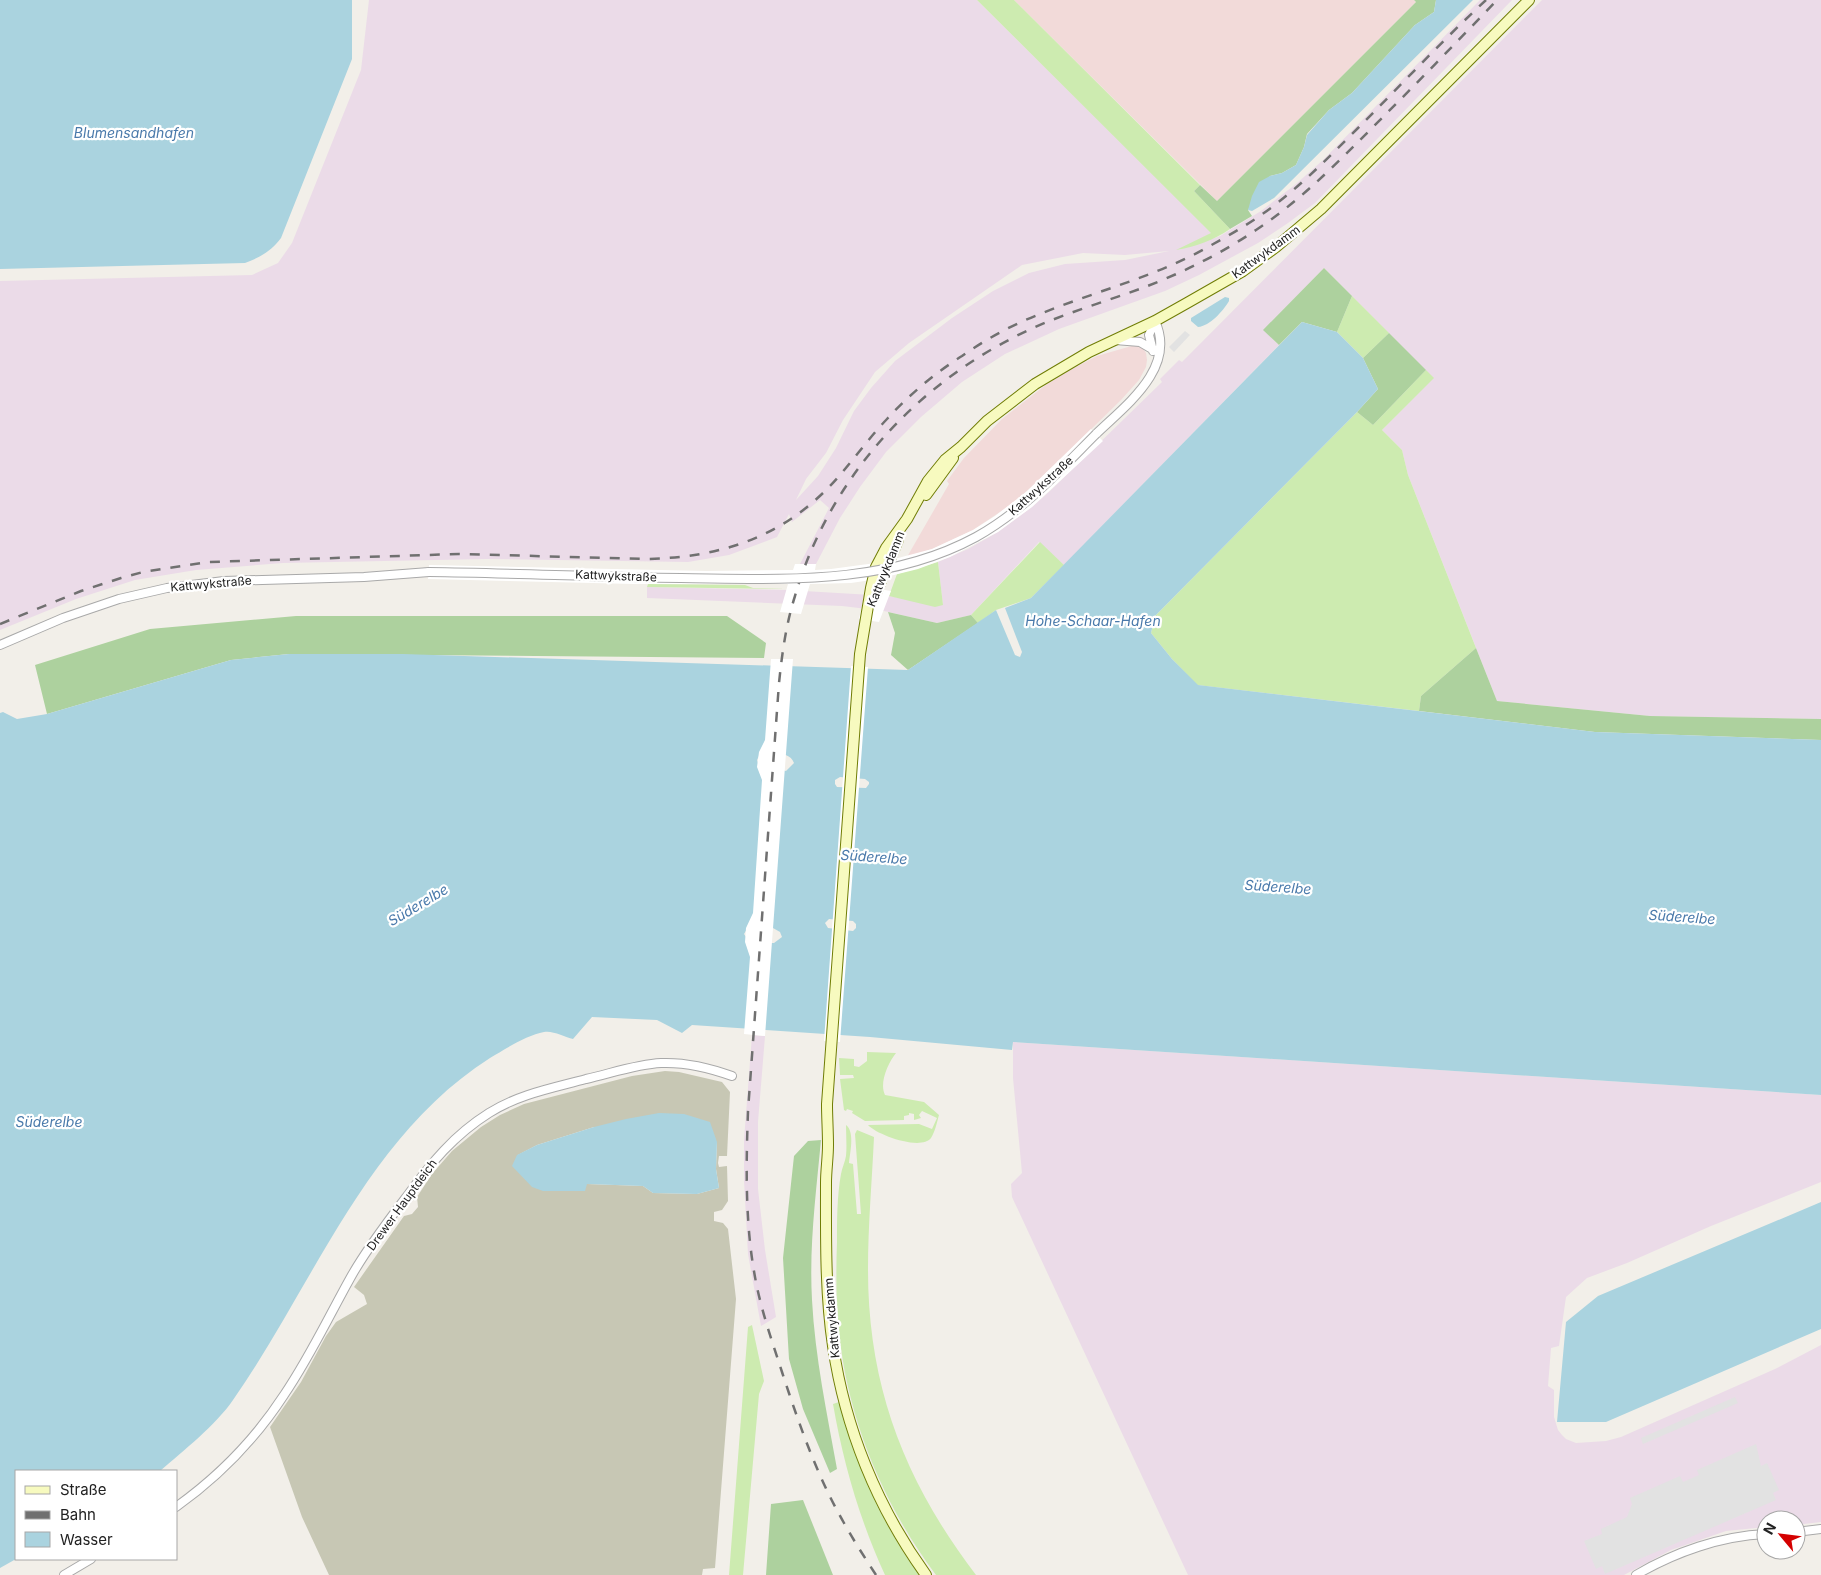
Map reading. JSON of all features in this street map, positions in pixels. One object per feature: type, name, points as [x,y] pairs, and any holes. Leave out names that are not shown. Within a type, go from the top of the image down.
[{"type":"main road","name":"Kattwykdamm","points":[[926,1575],[899,1534],[873,1485],[851,1426],[837,1371],[830,1311],[826,1214],[827,1109],[858,666],[874,588],[907,518],[918,501],[933,487],[961,447],[996,414],[1035,384],[1063,366],[1155,321],[1250,266],[1308,221],[1529,0]]},
{"type":"street","points":[[1152,350],[1149,335],[1155,321]]},
{"type":"street","name":"Kattwykstraße","points":[[0,645],[72,615],[119,599],[167,588],[224,581],[364,577],[429,572],[788,578],[850,575],[894,568],[945,552],[992,527],[1028,500],[1148,381],[1155,368],[1161,349],[1159,330],[1155,321]]},
{"type":"street","points":[[1113,340],[1143,343],[1157,357]]},
{"type":"street","name":"Drewer Hauptdeich","points":[[178,1506],[220,1471],[249,1440],[284,1395],[353,1273],[432,1162],[459,1134],[490,1112],[522,1096],[622,1070],[660,1063],[679,1064],[716,1070],[732,1076]]},
{"type":"street","points":[[1806,1531],[1821,1529]]},
{"type":"street","points":[[1636,1575],[1672,1557],[1709,1543],[1736,1536],[1756,1535]]},
{"type":"street","points":[[64,1575],[89,1560]]},
{"type":"shaded area","points":[[369,0],[977,0],[1212,233],[1178,250],[1220,236],[1261,211],[1296,184],[1323,160],[1480,0],[1512,0],[1315,203],[1288,223],[1258,243],[1199,275],[1165,291],[1059,329],[1005,354],[962,382],[921,417],[886,452],[840,518],[816,564],[800,564],[829,508],[820,500],[792,522],[789,514],[777,537],[729,555],[688,562],[486,559],[283,563],[196,570],[135,580],[76,599],[0,630],[0,281],[252,275],[278,263],[292,243],[361,70]],"holes":[[[1169,251],[1125,260],[1065,264],[1029,273],[993,291],[952,318],[895,361],[871,388],[854,411],[836,448],[818,476],[796,500],[806,479],[826,453],[843,420],[875,372],[909,343],[1022,265],[1083,253],[1125,255]]]},
{"type":"shaded area","points":[[1014,0],[1414,0],[1416,2],[1217,201]]},
{"type":"shaded area","points":[[1542,0],[1821,0],[1821,719],[1650,716],[1497,701],[1408,475],[1402,450],[1382,430],[1433,378],[1324,268],[1264,330],[1279,345],[1064,565],[1039,542],[971,615],[937,623],[884,611],[842,606],[647,598],[647,587],[787,590],[889,596],[943,605],[938,562],[968,549],[998,532],[1050,491],[1162,382],[1160,379],[1179,360],[1182,362]]},
{"type":"shaded area","points":[[1185,331],[1190,335],[1174,352],[1169,347]]},
{"type":"shaded area","points":[[1135,345],[1142,347],[1146,353],[1147,360],[1146,367],[1139,380],[1036,483],[1012,504],[973,530],[932,549],[907,557],[949,484],[947,481],[964,458],[1002,419],[1047,384],[1072,369],[1097,356]]},
{"type":"shaded area","points":[[752,1035],[765,1036],[758,1122],[758,1189],[765,1250],[776,1317],[761,1326],[748,1254],[744,1180],[744,1140]]},
{"type":"shaded area","points":[[1013,1042],[1821,1095],[1821,1182],[1587,1278],[1566,1297],[1559,1346],[1551,1348],[1548,1386],[1554,1390],[1554,1417],[1558,1430],[1566,1439],[1576,1443],[1606,1441],[1621,1437],[1775,1369],[1821,1345],[1821,1522],[1806,1524],[1806,1510],[1756,1510],[1756,1528],[1726,1531],[1671,1550],[1624,1575],[1188,1575],[1012,1197],[1011,1184],[1022,1173],[1013,1078]]},
{"type":"shaded area","points":[[665,1071],[679,1072],[722,1082],[730,1092],[727,1156],[719,1156],[718,1163],[719,1167],[727,1166],[728,1201],[722,1210],[714,1212],[714,1221],[723,1223],[728,1229],[736,1299],[715,1568],[703,1569],[702,1575],[329,1575],[302,1517],[270,1427],[301,1382],[326,1336],[336,1322],[367,1304],[364,1295],[354,1287],[404,1216],[412,1214],[418,1207],[417,1197],[432,1174],[452,1151],[481,1127],[500,1115],[524,1104],[632,1076]],"holes":[[[594,1127],[717,1142],[716,1169],[719,1188],[697,1194],[653,1193],[643,1186],[587,1184],[518,1155],[537,1145]]]},
{"type":"shaded area","points":[[1735,1397],[1738,1403],[1643,1444],[1641,1438]]},
{"type":"shaded area","points":[[1756,1444],[1761,1466],[1767,1463],[1779,1490],[1773,1493],[1776,1500],[1605,1574],[1602,1566],[1596,1569],[1584,1541],[1602,1534],[1601,1529],[1627,1517],[1632,1504],[1630,1498],[1680,1476],[1683,1482],[1699,1475],[1697,1470]]},
{"type":"green space","points":[[977,0],[1014,0],[1200,185],[1194,191],[1230,229],[1204,242],[1176,250],[1211,233]]},
{"type":"green space","points":[[1414,0],[1436,0],[1434,12],[1415,25],[1352,93],[1329,110],[1307,134],[1304,147],[1296,165],[1282,173],[1270,176],[1248,210],[1252,216],[1230,229],[1194,191],[1200,185],[1217,201],[1416,2]]},
{"type":"green space","points":[[1324,268],[1352,296],[1337,332],[1302,322],[1279,345],[1263,330]]},
{"type":"green space","points":[[1352,296],[1389,333],[1363,358],[1337,332]]},
{"type":"green space","points":[[1389,333],[1426,370],[1373,425],[1357,412],[1378,389],[1363,358]]},
{"type":"green space","points":[[1426,370],[1434,378],[1382,430],[1402,450],[1408,475],[1476,648],[1421,696],[1419,711],[1197,685],[1151,633],[1155,616],[1357,412],[1373,425]]},
{"type":"green space","points":[[1040,542],[1064,565],[1031,598],[996,610],[978,623],[971,615]]},
{"type":"green space","points":[[938,562],[943,605],[935,607],[889,596],[897,574]]},
{"type":"green space","points":[[648,584],[745,585],[753,588],[787,589],[647,587]]},
{"type":"green space","points":[[888,612],[937,623],[971,615],[978,623],[908,670],[891,655],[895,633]]},
{"type":"green space","points":[[296,616],[727,616],[766,643],[764,658],[289,654],[231,660],[47,714],[35,665],[150,629]]},
{"type":"green space","points":[[1476,648],[1497,701],[1650,716],[1821,719],[1821,740],[1595,732],[1419,711],[1421,696]]},
{"type":"green space","points":[[867,1052],[896,1053],[885,1073],[883,1090],[885,1095],[924,1102],[939,1115],[935,1130],[931,1138],[926,1142],[918,1143],[899,1140],[880,1133],[868,1125],[919,1124],[932,1129],[937,1118],[922,1111],[919,1115],[921,1118],[914,1120],[914,1114],[909,1113],[909,1115],[904,1116],[904,1120],[865,1121],[852,1113],[853,1111],[844,1110],[840,1079],[854,1078],[853,1075],[840,1075],[839,1058],[854,1059],[854,1066],[859,1067],[867,1061]]},
{"type":"green space","points":[[846,1125],[849,1128],[851,1137],[849,1163],[853,1164],[857,1214],[861,1214],[855,1134],[857,1130],[874,1137],[868,1270],[870,1313],[875,1354],[883,1393],[895,1431],[929,1505],[976,1575],[936,1575],[916,1547],[882,1486],[857,1421],[842,1353],[837,1300],[838,1208],[841,1174],[846,1156]]},
{"type":"green space","points":[[821,1140],[811,1280],[819,1364],[837,1469],[830,1473],[803,1409],[789,1359],[783,1258],[794,1156],[808,1141]]},
{"type":"green space","points":[[752,1325],[764,1381],[759,1394],[743,1575],[729,1575],[748,1327]]},
{"type":"green space","points":[[839,1402],[853,1448],[881,1514],[919,1575],[885,1575],[860,1512],[847,1469],[833,1404]]},
{"type":"green space","points":[[803,1500],[833,1575],[766,1575],[771,1504]]},
{"type":"water","name":"Blumensandhafen","points":[[0,0],[352,0],[352,59],[281,238],[277,243],[265,253],[245,263],[0,269]]},
{"type":"water","points":[[1436,0],[1473,0],[1274,198],[1252,211],[1248,210],[1259,182],[1296,165],[1307,135],[1329,110],[1352,93],[1415,25],[1434,12]]},
{"type":"water","points":[[1225,297],[1229,298],[1229,301],[1212,321],[1198,327],[1191,321],[1191,318]]},
{"type":"water","points":[[1302,322],[1337,332],[1363,358],[1378,389],[1155,616],[1151,633],[1172,659],[1198,685],[1595,732],[1821,740],[1821,1095],[1013,1042],[1012,1050],[870,1037],[692,1025],[682,1033],[657,1020],[592,1017],[573,1039],[555,1033],[544,1032],[523,1039],[490,1058],[447,1091],[409,1128],[376,1170],[345,1215],[262,1355],[233,1400],[208,1428],[161,1470],[15,1470],[15,1560],[0,1568],[0,713],[3,712],[17,719],[47,714],[231,660],[289,654],[403,654],[908,670],[996,610],[1015,655],[1020,657],[1022,652],[1005,608],[1031,598]],"holes":[[[766,754],[786,755],[794,763],[786,771],[758,763],[759,756]],[[840,777],[865,779],[869,784],[866,788],[837,787],[835,780]],[[829,919],[853,921],[856,924],[856,928],[853,931],[828,928],[825,923]],[[773,928],[780,932],[782,937],[774,943],[753,941],[744,934],[747,929]]]},
{"type":"water","points":[[659,1113],[684,1114],[710,1122],[717,1142],[716,1169],[719,1188],[697,1194],[653,1193],[643,1186],[587,1184],[585,1191],[543,1191],[532,1187],[512,1166],[517,1155],[537,1145],[594,1127]]},
{"type":"water","points":[[1821,1202],[1821,1329],[1606,1422],[1557,1422],[1566,1322],[1598,1296]]},
{"type":"pier","points":[[1091,429],[1103,441],[1032,507],[998,532],[950,557],[918,569],[878,579],[851,583],[810,584],[801,614],[780,612],[788,584],[634,584],[428,579],[429,565],[707,571],[793,570],[795,564],[816,564],[815,570],[883,562],[932,549],[973,530],[995,516],[1026,492]]},
{"type":"pier","points":[[866,587],[891,591],[879,622],[859,619]]},
{"type":"pier","points":[[771,659],[793,659],[765,1036],[744,1034],[750,957],[745,942],[746,928],[753,913],[762,780],[757,767],[759,752],[765,740]]},
{"type":"pier","points":[[851,666],[868,667],[840,1042],[824,1041]]},
{"type":"railway","points":[[0,624],[81,591],[121,578],[143,572],[209,562],[459,554],[648,559],[699,554],[746,542],[769,532],[810,504],[830,486],[904,401],[942,370],[980,344],[1030,318],[1188,258],[1255,219],[1299,185],[1323,163],[1486,0]]},
{"type":"railway","points":[[876,1575],[834,1505],[809,1449],[760,1301],[749,1236],[748,1111],[779,683],[789,617],[811,550],[833,507],[859,467],[890,431],[924,397],[962,368],[1003,343],[1047,322],[1174,275],[1202,262],[1272,219],[1331,168],[1497,0]]},
{"type":"water label","name":"Hohe-Schaar-Hafen","points":[[1093,621]]},
{"type":"water label","name":"Süderelbe","points":[[874,857]]},
{"type":"water label","name":"Süderelbe","points":[[1278,887]]},
{"type":"water label","name":"Süderelbe","points":[[418,905]]},
{"type":"water label","name":"Süderelbe","points":[[1682,917]]},
{"type":"water label","name":"Süderelbe","points":[[49,1122]]}]
